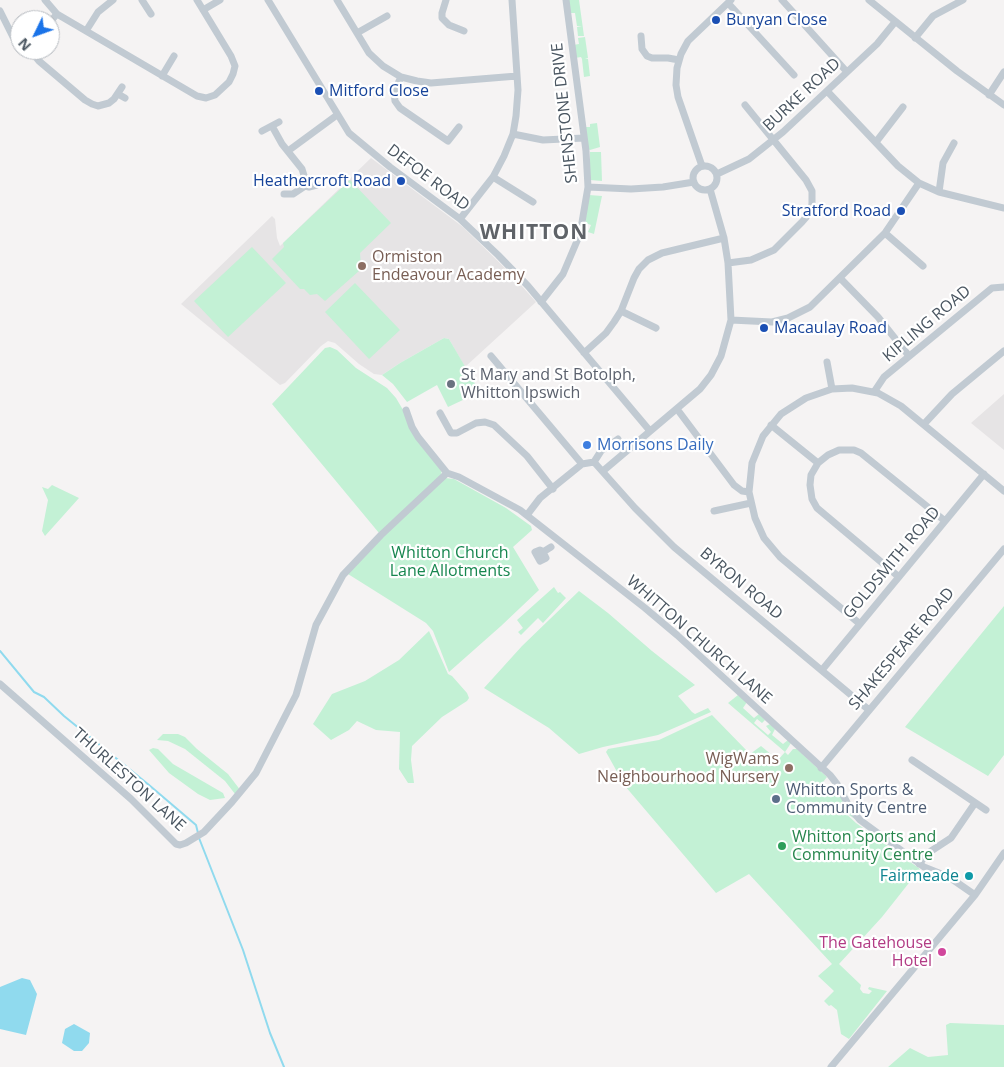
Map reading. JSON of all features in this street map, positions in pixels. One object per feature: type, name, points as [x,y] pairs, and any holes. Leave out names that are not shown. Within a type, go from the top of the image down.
[{"type":"street","points":[[45,0],[53,10]]},
{"type":"street","points":[[86,31],[98,12],[113,0]]},
{"type":"street","points":[[142,0],[150,14]]},
{"type":"street","points":[[60,16],[197,96],[206,98],[215,95],[232,78],[235,70],[234,61],[197,0]]},
{"type":"street","points":[[203,10],[220,0]]},
{"type":"street","name":"DEFOE ROAD","points":[[268,0],[337,115],[350,132],[362,144],[460,219],[498,255],[541,302],[650,432]]},
{"type":"street","points":[[338,0],[373,57],[383,66],[401,77],[417,82],[431,83],[517,76]]},
{"type":"street","points":[[446,0],[442,18],[449,25],[464,31]]},
{"type":"street","points":[[460,219],[493,177],[504,156],[512,134],[518,98],[512,0]]},
{"type":"street","name":"SHENSTONE DRIVE","points":[[541,302],[563,274],[580,234],[588,187],[588,164],[566,0]]},
{"type":"street","points":[[782,0],[847,72]]},
{"type":"street","points":[[869,0],[1004,105]]},
{"type":"street","points":[[916,38],[933,16],[963,0]]},
{"type":"street","points":[[702,166],[677,90],[676,79],[683,49],[692,37],[730,1],[794,75]]},
{"type":"street","points":[[0,11],[10,33]]},
{"type":"street","points":[[357,33],[387,17]]},
{"type":"street","name":"BURKE ROAD","points":[[717,174],[749,159],[774,140],[877,44],[895,22]]},
{"type":"street","points":[[641,36],[643,52],[647,56],[679,60]]},
{"type":"street","points":[[162,76],[174,56]]},
{"type":"street","points":[[38,60],[90,103],[98,106],[104,105],[121,93]]},
{"type":"street","points":[[989,95],[1004,72]]},
{"type":"street","points":[[401,77],[394,92],[395,101],[400,108],[448,141],[458,127]]},
{"type":"street","points":[[827,91],[898,166],[919,183],[938,192],[1004,208]]},
{"type":"street","points":[[728,264],[751,260],[774,250],[802,222],[812,208],[813,196],[809,184],[745,105]]},
{"type":"street","points":[[876,142],[903,107]]},
{"type":"street","points":[[288,151],[337,115]]},
{"type":"street","points":[[262,131],[275,124],[288,151],[302,169],[306,182],[305,186]]},
{"type":"street","points":[[512,134],[543,140],[584,138]]},
{"type":"street","points":[[938,192],[942,163],[954,143]]},
{"type":"street","points":[[588,187],[638,188],[694,182],[702,189],[710,189],[715,184],[717,174],[711,167],[702,166],[694,172],[694,182]]},
{"type":"street","points":[[493,177],[533,202]]},
{"type":"street","points":[[731,320],[772,322],[788,318],[810,307],[885,233],[919,183]]},
{"type":"street","points":[[284,194],[294,197],[305,186],[317,185]]},
{"type":"street","points":[[594,462],[603,471],[700,389],[712,375],[725,347],[731,320],[728,264],[724,238],[710,189]]},
{"type":"street","points":[[885,233],[923,266]]},
{"type":"street","points":[[584,353],[606,332],[620,311],[639,269],[648,260],[662,253],[724,238]]},
{"type":"street","points":[[840,278],[878,317],[909,356]]},
{"type":"street","name":"KIPLING ROAD","points":[[874,392],[881,380],[992,288],[1004,287]]},
{"type":"street","points":[[620,311],[656,328]]},
{"type":"street","points":[[924,424],[952,394],[1004,352]]},
{"type":"street","points":[[491,356],[582,464]]},
{"type":"street","points":[[827,362],[832,389]]},
{"type":"street","points":[[860,624],[774,551],[759,528],[749,492],[750,472],[754,456],[763,436],[784,411],[796,402],[811,395],[832,389],[852,388],[874,392],[892,399],[1004,491]]},
{"type":"street","points":[[677,409],[734,486],[742,491],[749,492]]},
{"type":"street","name":"WHITTON CHURCH LANE","points":[[406,410],[418,437],[447,473],[459,477],[503,500],[527,515],[659,619],[835,781],[850,808],[860,820],[919,864],[949,877],[974,895]]},
{"type":"street","points":[[440,413],[451,433],[457,433],[476,423],[485,422],[494,425],[526,456],[553,488]]},
{"type":"street","points":[[771,425],[818,463]]},
{"type":"street","points":[[594,462],[600,451],[618,439]]},
{"type":"street","points":[[899,577],[817,508],[812,499],[810,485],[813,471],[818,463],[828,454],[839,450],[861,453],[945,521]]},
{"type":"street","points":[[527,515],[540,498],[582,464],[594,462]]},
{"type":"street","name":"BYRON ROAD","points":[[603,471],[635,508],[674,547],[869,710]]},
{"type":"street","name":"THURLESTON LANE","points":[[0,684],[131,799],[176,844],[186,843],[204,832],[256,773],[296,695],[316,625],[343,575],[381,535],[447,473]]},
{"type":"street","name":"GOLDSMITH ROAD","points":[[822,670],[984,474]]},
{"type":"street","points":[[714,511],[751,503]]},
{"type":"street","points":[[543,552],[551,547]]},
{"type":"street","name":"SHAKESPEARE ROAD","points":[[821,768],[1004,549]]},
{"type":"street","points":[[912,760],[986,810]]},
{"type":"street","points":[[919,864],[928,853],[951,838],[975,802]]},
{"type":"street","points":[[831,1067],[974,895],[1004,854]]},
{"type":"shaded area","name":"Ormiston Endeavour Academy","points":[[371,158],[463,227],[512,275],[536,302],[465,367],[449,339],[444,338],[382,375],[374,374],[359,364],[335,343],[328,341],[285,383],[280,385],[181,304],[272,216],[275,219],[280,246]]},
{"type":"shaded area","points":[[1004,394],[1004,450],[971,423]]},
{"type":"green space","points":[[567,0],[579,0],[584,36],[578,36],[577,27],[582,26],[577,26],[575,13],[569,13]]},
{"type":"green space","points":[[585,37],[588,58],[585,59],[588,59],[590,76],[584,77],[582,59],[581,57],[575,58],[573,45],[579,44],[578,38]]},
{"type":"green space","points":[[597,123],[600,147],[590,150],[588,149],[585,127],[590,127],[590,124]]},
{"type":"green space","points":[[590,152],[601,152],[602,181],[590,180]]},
{"type":"green space","points":[[350,180],[391,223],[360,253],[361,266],[359,271],[325,301],[317,294],[310,295],[304,289],[300,289],[272,259],[284,247],[283,243]]},
{"type":"green space","points":[[589,195],[602,196],[594,234],[588,232],[591,225],[585,223]]},
{"type":"green space","points":[[252,247],[286,283],[228,337],[194,301]]},
{"type":"green space","points":[[355,283],[400,330],[369,359],[325,312]]},
{"type":"green space","points":[[444,338],[449,339],[480,392],[448,407],[437,385],[407,402],[393,384],[382,375]]},
{"type":"green space","points":[[330,347],[337,350],[356,368],[387,388],[396,398],[442,469],[441,475],[379,533],[272,404],[325,348]]},
{"type":"green space","name":"Whitton Church Lane Allotments","points":[[445,478],[454,479],[506,508],[531,526],[532,530],[513,547],[539,590],[449,672],[433,631],[426,623],[348,574],[384,535]]},
{"type":"green space","points":[[52,485],[79,498],[45,536],[42,531],[48,500],[42,487],[48,489]]},
{"type":"green space","points":[[554,587],[558,593],[560,592],[566,598],[543,623],[538,618],[521,635],[518,632],[523,628],[517,620]]},
{"type":"green space","points":[[579,591],[695,685],[678,696],[692,712],[695,714],[708,708],[711,712],[658,735],[579,754],[549,728],[484,688],[522,646]]},
{"type":"green space","points":[[1004,606],[1004,755],[988,776],[905,727]]},
{"type":"green space","points":[[429,631],[448,674],[467,693],[469,698],[442,717],[412,746],[411,760],[414,783],[408,783],[399,769],[400,732],[376,730],[357,721],[349,730],[331,740],[313,724],[332,694],[365,681],[399,660]]},
{"type":"green space","points":[[738,695],[747,702],[743,708],[754,718],[759,714],[765,720],[762,723],[757,719],[754,723],[768,735],[771,732],[766,726],[770,724],[775,729],[772,735],[783,744],[788,740],[791,743],[785,752],[728,703]]},
{"type":"green space","name":"Whitton Sports and Community Centre","points":[[712,715],[750,754],[761,746],[778,760],[785,752],[788,755],[793,749],[797,749],[827,777],[819,787],[823,790],[834,783],[859,822],[842,810],[856,823],[920,869],[882,917],[839,964],[861,985],[860,989],[863,993],[869,994],[872,991],[868,989],[869,987],[887,991],[849,1039],[841,1034],[837,1010],[824,1001],[834,991],[818,976],[832,964],[749,874],[716,893],[625,786],[606,752],[608,749],[659,740]]},
{"type":"green space","points":[[163,734],[178,734],[185,737],[228,774],[241,791],[235,794],[225,781],[185,749],[168,741],[157,740]]},
{"type":"green space","points":[[153,748],[158,749],[173,764],[223,793],[225,798],[210,800],[198,794],[169,773],[149,750]]},
{"type":"green space","points":[[950,1023],[1004,1025],[1004,1067],[888,1067],[910,1048],[928,1057],[948,1055],[946,1025]]},
{"type":"water","points":[[22,978],[30,980],[37,994],[26,1035],[0,1029],[0,987]]},
{"type":"water","points":[[74,1024],[90,1033],[89,1043],[82,1051],[74,1051],[62,1043],[65,1029]]},
{"type":"waterway","points":[[0,651],[34,692],[44,697],[64,716],[196,825],[198,833]]},
{"type":"waterway","points":[[199,838],[243,950],[270,1033],[284,1067]]},
{"type":"place","name":"Bunyan Close","points":[[716,20]]},
{"type":"place","name":"Mitford Close","points":[[319,91]]},
{"type":"place","name":"Heathercroft Road","points":[[401,181]]},
{"type":"place","name":"Stratford Road","points":[[901,211]]},
{"type":"place","name":"Ormiston Endeavour Academy","points":[[362,266]]},
{"type":"place","name":"Macaulay Road","points":[[764,328]]},
{"type":"place","name":"St Mary and St Botolph, Whitton Ipswich","points":[[451,384]]},
{"type":"place","name":"Morrisons Daily","points":[[587,445]]},
{"type":"place","name":"WigWams Neighbourhood Nursery","points":[[789,768]]},
{"type":"place","name":"Whitton Sports & Community Centre","points":[[776,799]]},
{"type":"place","name":"Whitton Sports and Community Centre","points":[[782,846]]},
{"type":"place","name":"Fairmeade","points":[[969,876]]},
{"type":"place","name":"The Gatehouse Hotel","points":[[942,952]]},
{"type":"district","name":"WHITTON","points":[[534,233]]}]
